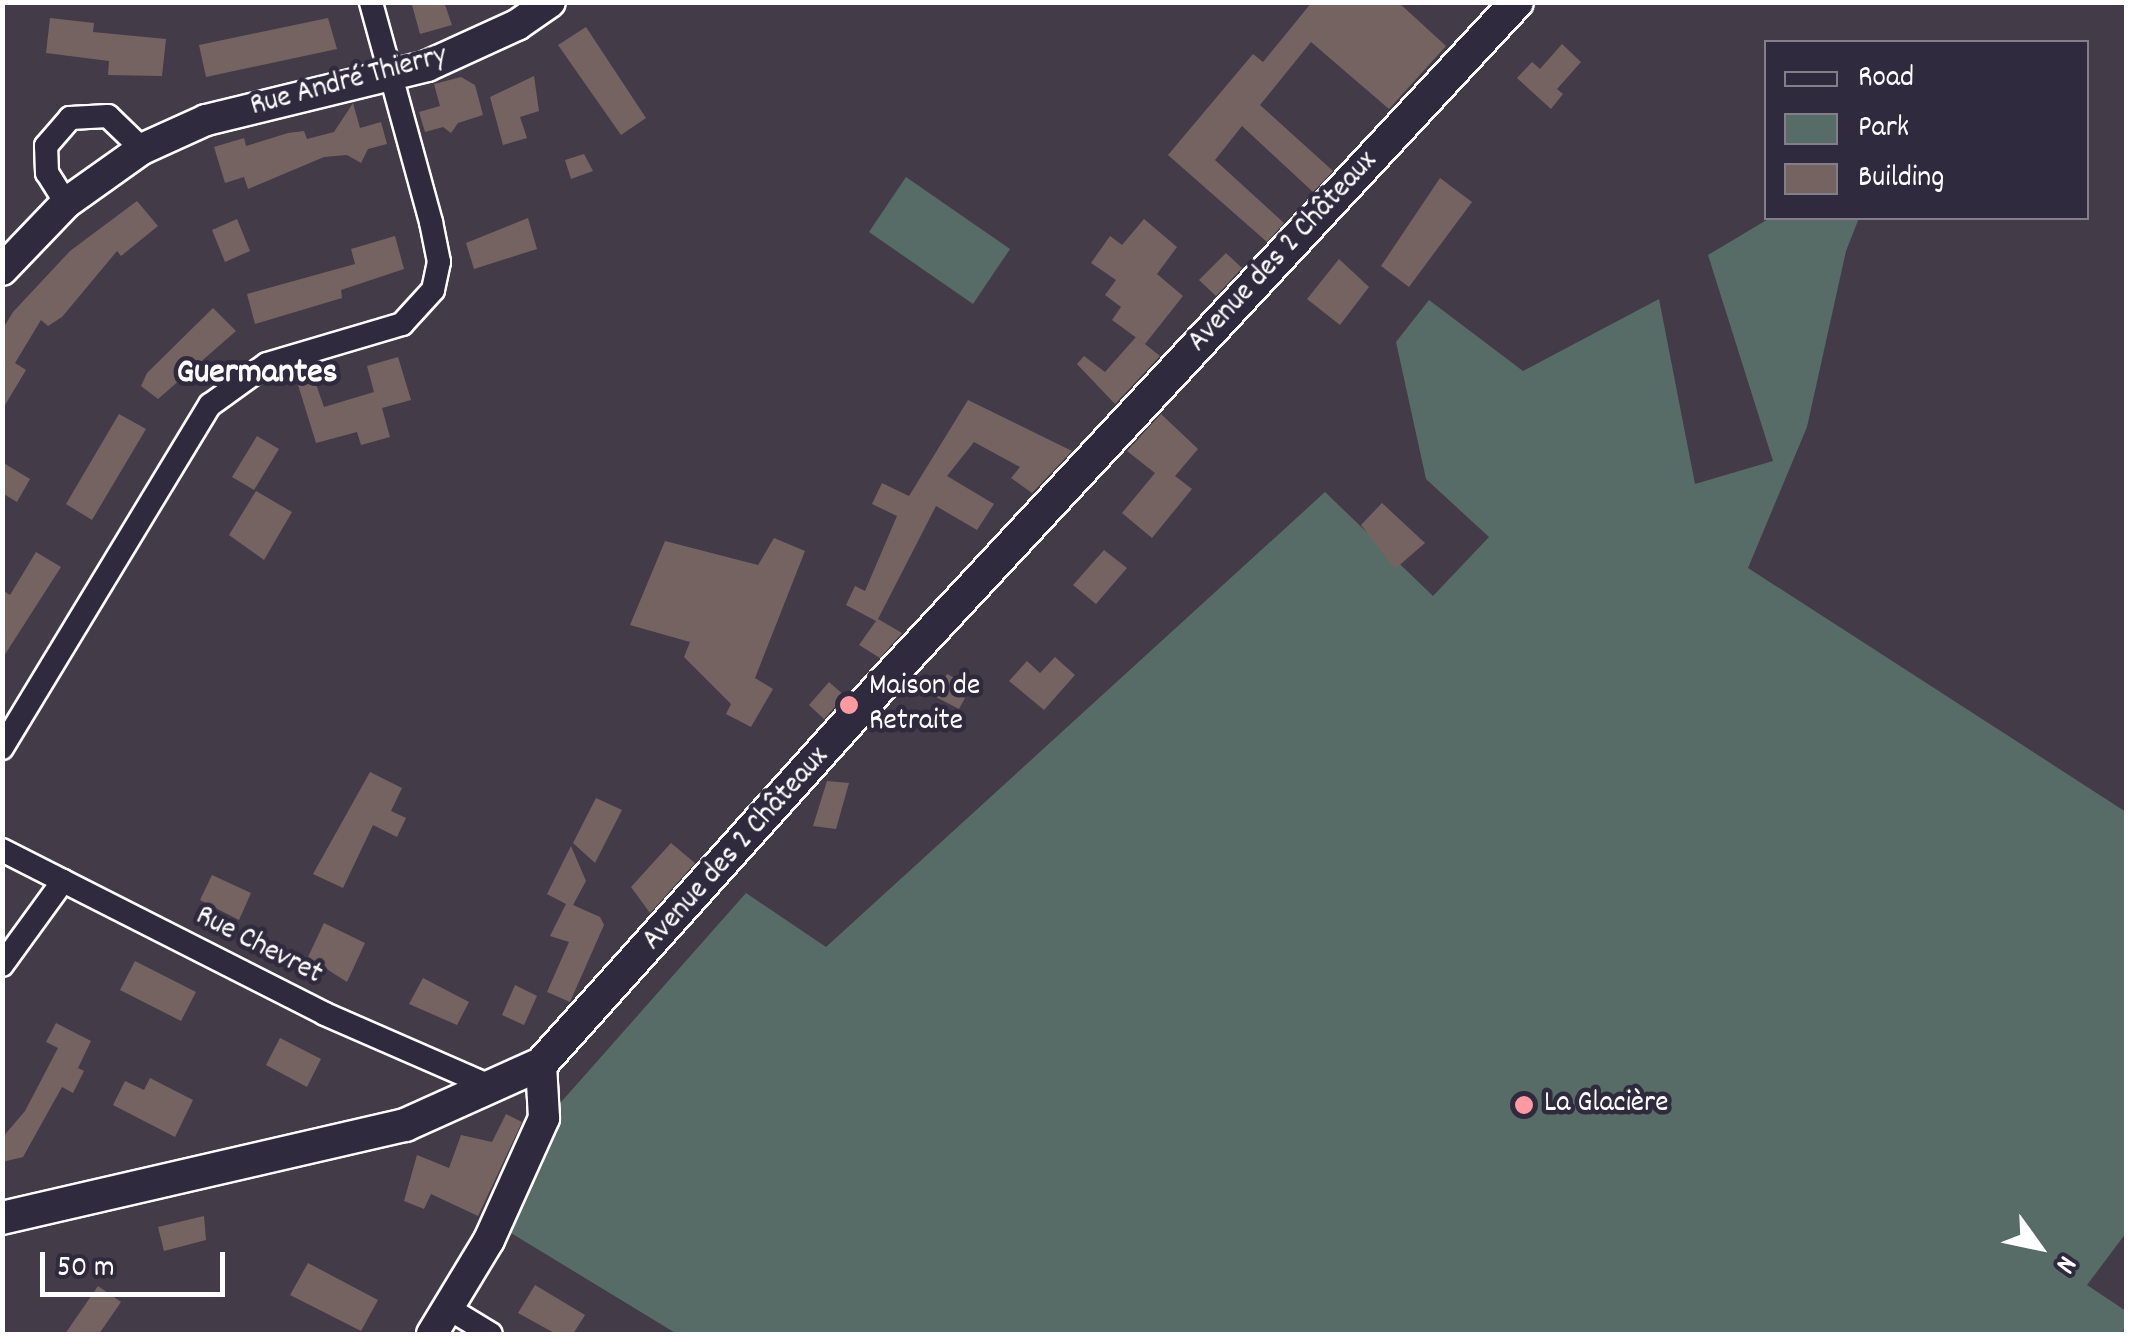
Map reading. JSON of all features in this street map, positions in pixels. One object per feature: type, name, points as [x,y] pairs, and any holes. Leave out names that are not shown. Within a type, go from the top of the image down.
[{"type":"main road","name":"Avenue des 2 Châteaux","points":[[2,1218],[405,1125],[541,1064],[889,676],[1517,2]]},
{"type":"street","points":[[2,748],[210,405],[267,364],[402,324],[433,290],[439,262],[431,222],[370,2]]},
{"type":"street","name":"Rue André Thierry","points":[[2,270],[66,203],[142,150],[206,120],[391,78],[472,48],[550,2]]},
{"type":"street","points":[[66,203],[46,173],[46,146],[70,118],[108,116],[142,150]]},
{"type":"street","name":"Rue Chevret","points":[[2,850],[325,1014],[492,1087]]},
{"type":"street","points":[[2,965],[63,880]]},
{"type":"street","points":[[432,1334],[489,1240],[544,1118],[541,1064]]},
{"type":"street","points":[[448,1308],[490,1334]]},
{"type":"green space","points":[[906,177],[1010,249],[973,304],[869,232]]},
{"type":"green space","points":[[1767,220],[1858,220],[1846,251],[1807,427],[1748,568],[2126,812],[2126,1233],[2087,1285],[2126,1311],[2126,1334],[677,1334],[511,1233],[555,1109],[746,893],[826,947],[1325,492],[1433,596],[1489,537],[1426,479],[1396,342],[1429,300],[1523,371],[1659,299],[1695,484],[1773,461],[1708,255]]},
{"type":"building","points":[[444,2],[452,25],[420,34],[412,5]]},
{"type":"building","points":[[1312,2],[1398,2],[1446,46],[1389,109],[1311,42],[1260,105],[1333,171],[1313,192],[1242,126],[1215,160],[1284,223],[1267,242],[1168,155],[1253,54],[1263,62]]},
{"type":"building","points":[[50,18],[94,23],[93,32],[166,39],[162,76],[108,75],[109,61],[46,53]]},
{"type":"building","points":[[328,18],[337,49],[206,77],[199,45]]},
{"type":"building","points":[[586,27],[646,118],[621,135],[558,45]]},
{"type":"building","points":[[1562,44],[1581,62],[1557,89],[1563,94],[1551,109],[1517,78],[1532,62],[1540,69]]},
{"type":"building","points":[[534,76],[539,111],[520,117],[527,138],[503,145],[490,97]]},
{"type":"building","points":[[461,77],[475,85],[483,115],[458,123],[451,133],[443,127],[425,132],[419,112],[440,106],[434,84]]},
{"type":"building","points":[[353,103],[360,128],[381,122],[387,144],[368,149],[361,163],[347,155],[324,157],[248,189],[244,177],[225,183],[214,147],[244,138],[246,146],[288,133],[304,131],[307,139],[334,132]]},
{"type":"building","points":[[584,154],[593,171],[571,179],[565,160]]},
{"type":"building","points":[[1440,178],[1472,202],[1409,287],[1381,266]]},
{"type":"building","points":[[137,201],[158,226],[121,256],[117,251],[62,317],[48,326],[41,320],[15,363],[26,370],[2,410],[2,330],[13,312],[70,251]]},
{"type":"building","points":[[528,218],[537,249],[474,269],[466,243]]},
{"type":"building","points":[[237,219],[250,251],[225,262],[212,230]]},
{"type":"building","points":[[1144,219],[1177,247],[1157,274],[1183,296],[1145,344],[1112,320],[1121,307],[1105,295],[1116,280],[1091,263],[1110,236],[1122,245]]},
{"type":"building","points":[[395,236],[404,269],[341,290],[342,298],[255,324],[247,294],[355,264],[351,249]]},
{"type":"building","points":[[1226,253],[1242,268],[1216,296],[1199,280]]},
{"type":"building","points":[[1339,259],[1369,287],[1340,325],[1307,299]]},
{"type":"building","points":[[213,308],[236,331],[158,399],[141,386],[147,373]]},
{"type":"building","points":[[1136,337],[1160,356],[1115,404],[1077,364],[1084,356],[1105,372]]},
{"type":"building","points":[[398,357],[411,400],[382,408],[390,437],[361,445],[357,432],[316,443],[295,375],[311,370],[324,407],[374,392],[367,366]]},
{"type":"building","points":[[968,400],[1072,451],[1032,493],[1011,478],[1020,467],[974,442],[947,476],[994,504],[977,530],[936,506],[878,619],[902,633],[880,658],[859,645],[876,621],[846,605],[855,586],[865,591],[897,516],[872,504],[882,483],[909,496]]},
{"type":"building","points":[[119,414],[146,429],[92,520],[66,504]]},
{"type":"building","points":[[1161,414],[1198,449],[1175,476],[1192,489],[1152,538],[1122,513],[1155,473],[1127,451]]},
{"type":"building","points":[[257,436],[279,449],[254,490],[232,477]]},
{"type":"building","points":[[2,462],[30,479],[17,502],[2,493]]},
{"type":"building","points":[[256,491],[292,512],[264,560],[229,535]]},
{"type":"building","points":[[1382,503],[1425,543],[1395,569],[1361,525]]},
{"type":"building","points":[[774,538],[805,551],[755,678],[773,689],[751,727],[726,714],[731,704],[684,657],[690,642],[630,625],[665,541],[758,565]]},
{"type":"building","points":[[1104,550],[1127,568],[1096,604],[1073,585]]},
{"type":"building","points":[[36,552],[61,567],[2,659],[2,590],[10,595]]},
{"type":"building","points":[[1055,657],[1075,675],[1044,710],[1009,681],[1027,661],[1040,673]]},
{"type":"building","points":[[947,674],[971,687],[959,709],[934,696]]},
{"type":"building","points":[[829,682],[845,696],[824,719],[809,705]]},
{"type":"building","points":[[370,772],[402,788],[391,811],[406,818],[397,837],[373,825],[343,888],[313,874]]},
{"type":"building","points":[[827,781],[849,783],[836,829],[813,826]]},
{"type":"building","points":[[596,798],[622,810],[595,863],[573,843]]},
{"type":"building","points":[[671,843],[695,863],[650,913],[631,887]]},
{"type":"building","points":[[571,846],[586,881],[573,905],[600,917],[604,925],[570,1002],[547,992],[569,942],[550,936],[566,904],[547,894]]},
{"type":"building","points":[[212,875],[251,893],[239,920],[200,900]]},
{"type":"building","points":[[324,923],[365,943],[347,982],[308,957]]},
{"type":"building","points":[[135,961],[196,992],[181,1021],[120,990]]},
{"type":"building","points":[[423,978],[469,1002],[457,1025],[409,1004]]},
{"type":"building","points":[[515,985],[537,996],[524,1025],[502,1015]]},
{"type":"building","points":[[56,1023],[91,1041],[78,1068],[84,1071],[73,1093],[62,1087],[23,1157],[2,1162],[2,1138],[25,1111],[58,1048],[46,1042]]},
{"type":"building","points":[[280,1038],[321,1059],[307,1087],[266,1065]]},
{"type":"building","points":[[150,1078],[193,1100],[175,1137],[113,1105],[125,1081],[144,1090]]},
{"type":"building","points":[[506,1114],[522,1122],[478,1216],[431,1194],[424,1209],[404,1201],[417,1155],[449,1168],[461,1135],[492,1142]]},
{"type":"building","points":[[204,1216],[206,1240],[164,1251],[158,1227]]},
{"type":"building","points":[[308,1263],[378,1300],[361,1331],[290,1295]]},
{"type":"building","points":[[535,1285],[585,1315],[573,1334],[556,1334],[518,1313]]},
{"type":"building","points":[[98,1286],[121,1302],[99,1334],[65,1334]]},
{"type":"place","name":"Maison de Retraite","points":[[849,705]]},
{"type":"place","name":"La Glacière","points":[[1524,1105]]},
{"type":"district","name":"Guermantes","points":[[257,374]]}]
